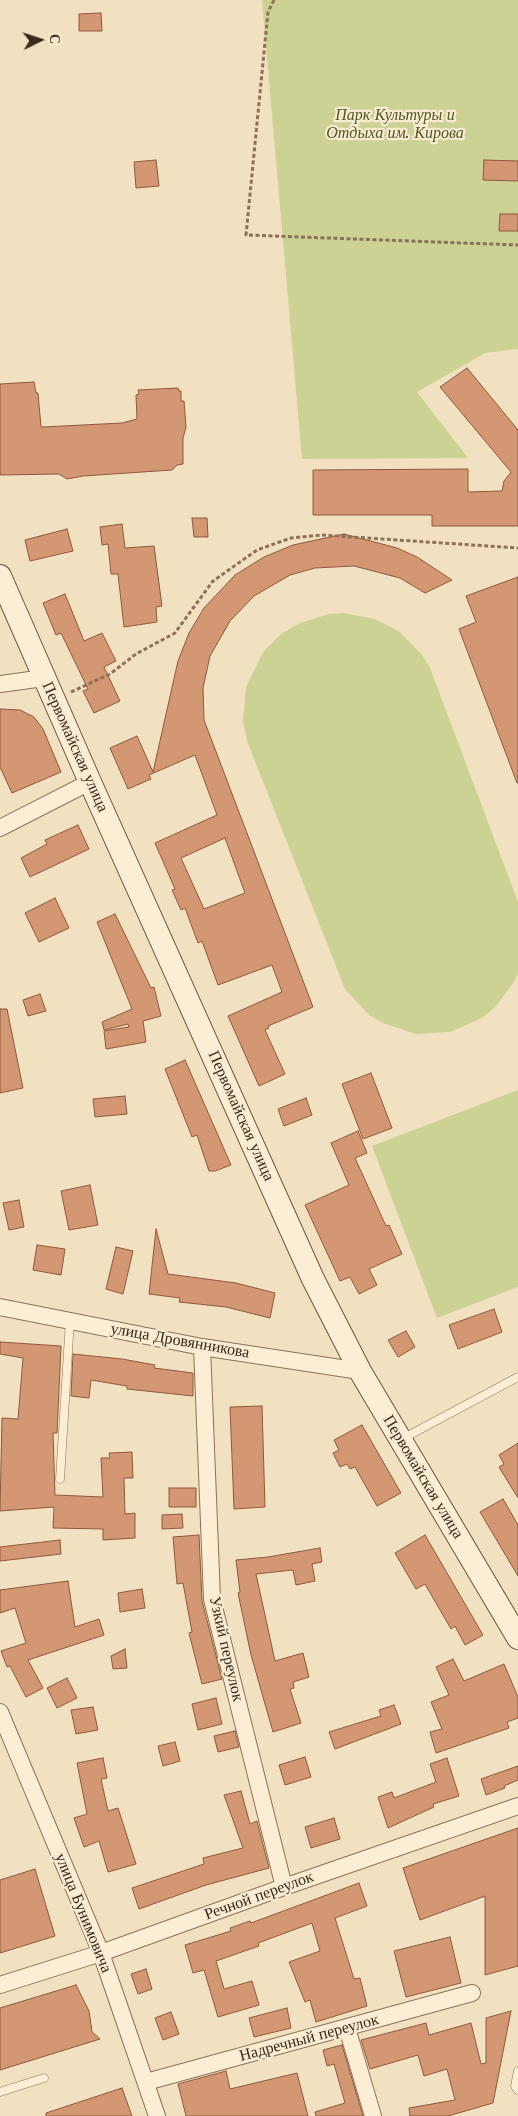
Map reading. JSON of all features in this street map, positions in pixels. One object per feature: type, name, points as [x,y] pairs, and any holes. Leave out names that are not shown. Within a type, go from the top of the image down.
[{"type":"street","name":"Первомайская улица","points":[[0,576],[90,782],[313,1279],[360,1371],[518,1638]]},
{"type":"street","points":[[0,684],[44,678]]},
{"type":"street","points":[[0,828],[90,782]]},
{"type":"street","name":"улица Дровянникова","points":[[0,1307],[202,1347],[360,1371]]},
{"type":"street","name":"Узкий переулок","points":[[202,1347],[212,1599],[284,1887]]},
{"type":"street","name":"улица Бунимовича","points":[[0,1712],[101,1953],[157,2116]]},
{"type":"street","name":"Речной переулок","points":[[0,1985],[101,1953],[518,1806]]},
{"type":"street","name":"Надречный переулок","points":[[146,2082],[472,1993]]},
{"type":"street","points":[[347,2028],[373,2116]]},
{"type":"lane","points":[[60,1479],[70,1320]]},
{"type":"lane","points":[[401,1440],[518,1377]]},
{"type":"lane","points":[[518,2070],[515,2086],[518,2090]]},
{"type":"lane","points":[[0,2092],[44,2078]]},
{"type":"path","points":[[274,0],[268,12],[246,235],[518,245]]},
{"type":"path","points":[[54,700],[110,674],[136,654],[175,633],[213,581],[257,550],[291,538],[322,535],[518,548]]},
{"type":"green space","name":"Парк Культуры и Отдыха им. Кирова","points":[[262,0],[518,0],[518,349],[485,353],[417,392],[468,458],[302,459]]},
{"type":"green space","points":[[343,613],[375,619],[400,632],[422,655],[430,668],[518,902],[518,973],[514,982],[495,1007],[482,1018],[450,1032],[416,1034],[383,1023],[369,1015],[345,989],[247,741],[243,721],[246,687],[263,652],[281,634],[300,623],[329,614]]},
{"type":"green space","points":[[518,1090],[518,1287],[437,1318],[372,1146]]},
{"type":"building","points":[[101,13],[102,31],[79,31],[79,14]]},
{"type":"building","points":[[156,160],[159,186],[136,188],[134,162]]},
{"type":"building","points":[[484,160],[518,161],[518,181],[483,180]]},
{"type":"building","points":[[500,214],[518,214],[518,231],[499,231]]},
{"type":"building","points":[[467,368],[518,430],[518,526],[432,526],[432,515],[313,515],[313,470],[468,469],[468,492],[502,491],[504,481],[511,472],[440,387]]},
{"type":"building","points":[[34,382],[36,393],[38,393],[41,427],[122,423],[137,419],[136,395],[139,394],[138,390],[178,388],[181,391],[181,401],[184,401],[186,427],[183,438],[183,464],[177,465],[172,470],[83,476],[67,479],[59,474],[0,475],[0,384]]},
{"type":"building","points":[[192,518],[207,518],[208,537],[194,537]]},
{"type":"building","points":[[122,524],[125,548],[154,546],[162,606],[156,607],[157,622],[124,627],[118,574],[111,574],[108,544],[102,545],[100,527]]},
{"type":"building","points":[[67,529],[73,551],[30,561],[25,540]]},
{"type":"building","points":[[344,534],[397,548],[417,557],[452,580],[425,593],[400,578],[354,566],[315,568],[290,575],[254,596],[230,621],[210,656],[203,688],[204,720],[313,1007],[268,1026],[269,1028],[265,1030],[285,1074],[259,1086],[228,1016],[282,992],[272,965],[218,985],[202,941],[198,943],[185,908],[181,910],[172,890],[175,889],[155,843],[217,815],[195,755],[149,775],[151,779],[128,789],[110,748],[137,736],[153,772],[178,661],[189,633],[204,608],[235,575],[264,557],[293,545]],"holes":[[[225,838],[245,893],[204,909],[181,858]]]},
{"type":"building","points":[[518,577],[517,783],[459,629],[476,622],[466,596]]},
{"type":"building","points":[[65,594],[84,641],[102,633],[116,661],[104,667],[120,701],[94,713],[83,691],[88,689],[61,633],[56,635],[43,603]]},
{"type":"building","points":[[0,709],[20,710],[34,717],[43,729],[61,772],[12,793],[0,767]]},
{"type":"building","points":[[78,825],[89,849],[30,877],[21,858],[47,844],[45,840]]},
{"type":"building","points":[[55,898],[69,928],[39,942],[25,913]]},
{"type":"building","points":[[115,914],[151,988],[154,987],[161,1016],[143,1021],[146,1042],[106,1049],[104,1031],[129,1027],[128,1024],[104,1030],[102,1022],[132,1009],[97,922]]},
{"type":"building","points":[[40,994],[46,1011],[28,1016],[23,1000]]},
{"type":"building","points":[[0,1009],[7,1009],[23,1088],[0,1093]]},
{"type":"building","points":[[185,1060],[231,1165],[215,1171],[209,1171],[197,1135],[192,1137],[165,1069]]},
{"type":"building","points":[[371,1073],[392,1128],[363,1139],[342,1084]]},
{"type":"building","points":[[125,1096],[127,1114],[95,1117],[93,1099]]},
{"type":"building","points":[[306,1098],[312,1115],[284,1126],[278,1109]]},
{"type":"building","points":[[358,1131],[367,1153],[355,1158],[386,1226],[389,1225],[402,1254],[369,1269],[377,1285],[359,1294],[350,1277],[340,1281],[305,1205],[349,1185],[331,1143]]},
{"type":"building","points":[[90,1185],[98,1225],[69,1230],[61,1191]]},
{"type":"building","points":[[19,1200],[24,1227],[9,1230],[3,1203]]},
{"type":"building","points":[[156,1229],[168,1274],[236,1283],[275,1293],[270,1318],[226,1307],[179,1302],[180,1298],[149,1294]]},
{"type":"building","points":[[37,1245],[65,1249],[61,1275],[33,1270]]},
{"type":"building","points":[[116,1247],[133,1251],[123,1294],[106,1289]]},
{"type":"building","points":[[494,1309],[502,1332],[458,1349],[449,1325]]},
{"type":"building","points":[[406,1331],[415,1347],[398,1357],[388,1340]]},
{"type":"building","points":[[0,1342],[61,1346],[57,1433],[53,1433],[55,1495],[103,1497],[101,1458],[110,1458],[109,1453],[132,1452],[133,1478],[124,1478],[125,1514],[135,1513],[135,1538],[103,1540],[103,1529],[53,1528],[54,1507],[0,1511],[2,1418],[18,1419],[23,1358],[0,1354]]},
{"type":"building","points":[[73,1354],[122,1359],[155,1365],[154,1368],[193,1373],[193,1396],[127,1389],[127,1386],[91,1380],[89,1398],[71,1396]]},
{"type":"building","points":[[262,1406],[265,1507],[234,1509],[230,1407]]},
{"type":"building","points":[[362,1425],[401,1493],[377,1506],[355,1467],[350,1469],[347,1464],[340,1467],[333,1453],[339,1450],[334,1440]]},
{"type":"building","points":[[518,1443],[518,1498],[499,1467],[504,1464],[499,1455]]},
{"type":"building","points":[[169,1488],[196,1488],[196,1507],[169,1507]]},
{"type":"building","points":[[503,1499],[518,1525],[518,1576],[480,1512]]},
{"type":"building","points":[[182,1514],[183,1528],[162,1529],[162,1515]]},
{"type":"building","points":[[199,1535],[202,1601],[222,1679],[202,1684],[189,1633],[192,1632],[183,1583],[177,1584],[173,1537]]},
{"type":"building","points":[[425,1535],[483,1635],[465,1645],[455,1626],[451,1629],[425,1584],[416,1589],[395,1553]]},
{"type":"building","points":[[60,1540],[61,1554],[0,1561],[0,1547]]},
{"type":"building","points":[[320,1548],[322,1562],[312,1564],[315,1581],[296,1585],[293,1570],[256,1574],[275,1661],[303,1653],[309,1677],[293,1682],[294,1688],[290,1689],[301,1723],[273,1732],[251,1655],[238,1593],[240,1592],[236,1560],[268,1557]]},
{"type":"building","points":[[68,1581],[75,1627],[99,1619],[104,1635],[28,1660],[43,1688],[26,1697],[10,1666],[7,1667],[1,1651],[26,1643],[15,1608],[0,1613],[0,1590]]},
{"type":"building","points":[[142,1589],[145,1608],[120,1612],[118,1593]]},
{"type":"building","points":[[125,1649],[127,1668],[113,1669],[111,1656]]},
{"type":"building","points":[[453,1659],[464,1681],[504,1664],[518,1697],[518,1718],[507,1722],[509,1728],[436,1753],[430,1732],[442,1729],[431,1702],[449,1695],[436,1667]]},
{"type":"building","points":[[67,1678],[77,1698],[57,1708],[47,1688]]},
{"type":"building","points":[[216,1698],[222,1724],[198,1730],[192,1704]]},
{"type":"building","points":[[394,1705],[401,1724],[335,1749],[329,1732],[381,1716],[379,1710]]},
{"type":"building","points":[[93,1707],[98,1730],[76,1734],[71,1710]]},
{"type":"building","points":[[235,1731],[239,1747],[218,1752],[214,1736]]},
{"type":"building","points":[[175,1742],[180,1761],[163,1766],[158,1746]]},
{"type":"building","points":[[305,1757],[311,1777],[285,1785],[279,1765]]},
{"type":"building","points":[[103,1758],[107,1778],[101,1779],[108,1811],[118,1808],[136,1864],[108,1872],[99,1841],[84,1847],[74,1818],[87,1814],[77,1763]]},
{"type":"building","points":[[447,1758],[459,1796],[433,1804],[434,1807],[388,1828],[378,1797],[392,1792],[394,1798],[436,1782],[430,1764]]},
{"type":"building","points":[[518,1766],[518,1780],[504,1786],[505,1788],[486,1795],[481,1779]]},
{"type":"building","points":[[241,1791],[250,1824],[257,1821],[269,1868],[206,1885],[139,1909],[132,1888],[204,1864],[203,1858],[243,1848],[224,1795]]},
{"type":"building","points":[[334,1818],[340,1839],[311,1848],[305,1827]]},
{"type":"building","points":[[518,1828],[518,1966],[485,1975],[485,1896],[420,1920],[403,1868]]},
{"type":"building","points":[[35,1869],[55,1936],[0,1953],[0,1880]]},
{"type":"building","points":[[359,1883],[367,1906],[335,1918],[354,1979],[360,1978],[367,2006],[316,2022],[310,2000],[305,2002],[289,1962],[320,1951],[312,1923],[258,1943],[259,1946],[216,1961],[224,1989],[252,1981],[259,2005],[218,2017],[204,1970],[193,1973],[185,1945],[231,1931],[230,1928],[250,1921],[251,1923]]},
{"type":"building","points":[[450,1937],[461,1983],[406,1997],[394,1951]]},
{"type":"building","points":[[146,1969],[152,1989],[138,1994],[131,1974]]},
{"type":"building","points":[[76,1985],[89,2011],[92,2032],[100,2039],[0,2070],[0,2008]]},
{"type":"building","points":[[287,2008],[291,2028],[254,2037],[249,2018]]},
{"type":"building","points":[[511,2011],[493,2103],[448,2116],[410,2116],[409,2108],[455,2100],[447,2069],[424,2076],[418,2055],[370,2069],[361,2040],[426,2023],[429,2035],[471,2023],[481,2064],[486,2063],[486,2018]]},
{"type":"building","points":[[171,2012],[179,2034],[163,2040],[155,2018]]},
{"type":"building","points":[[342,2045],[363,2116],[316,2116],[315,2112],[345,2103],[334,2064],[327,2066],[323,2050]]},
{"type":"building","points":[[226,2071],[230,2089],[297,2073],[308,2116],[186,2116],[178,2084]]},
{"type":"building","points":[[122,2088],[132,2116],[46,2116],[46,2113]]}]
